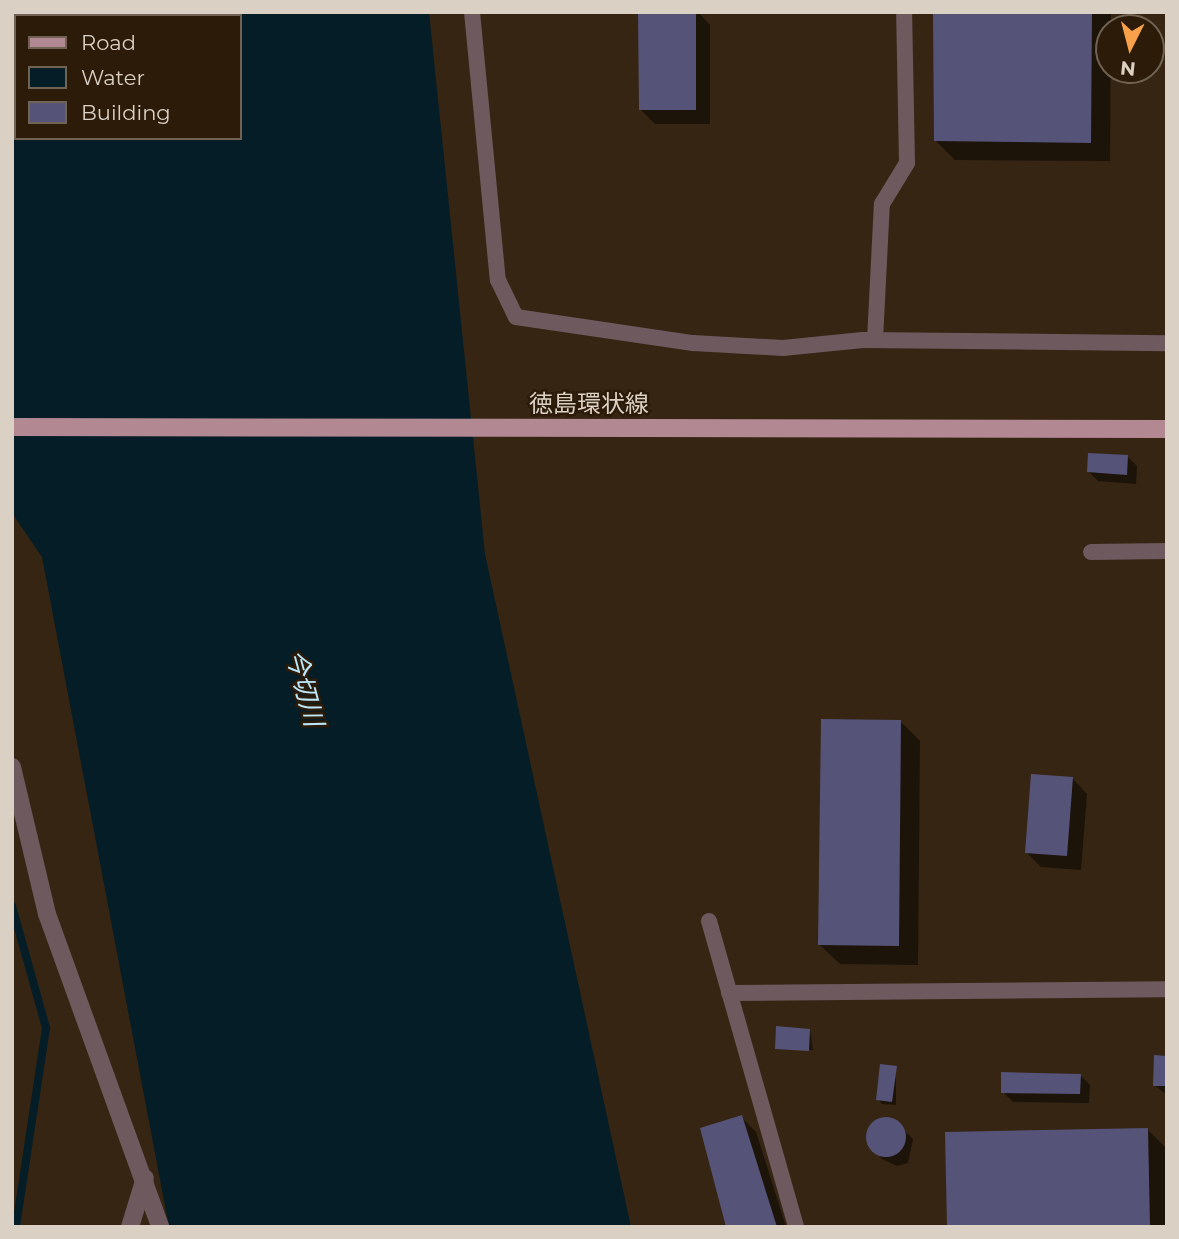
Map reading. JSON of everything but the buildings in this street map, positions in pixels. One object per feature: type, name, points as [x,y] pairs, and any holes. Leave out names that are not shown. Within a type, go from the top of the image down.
[{"type":"main road","name":"徳島環状線","points":[[12,427],[1167,429]]},
{"type":"street","points":[[12,767],[16,805],[47,914],[145,1178],[160,1227]]},
{"type":"street","points":[[130,1227],[145,1178]]},
{"type":"lane","points":[[472,12],[498,280],[516,317],[693,343],[783,348],[875,340],[1167,343]]},
{"type":"lane","points":[[875,340],[882,204],[907,163],[904,12]]},
{"type":"lane","points":[[1091,552],[1167,551]]},
{"type":"lane","points":[[709,922],[796,1227]]},
{"type":"lane","points":[[729,993],[1167,989]]},
{"type":"water","name":"今切川","points":[[12,12],[429,12],[485,554],[631,1227],[169,1227],[42,557],[12,513]]},
{"type":"waterway","points":[[12,906],[46,1028],[16,1227]]}]
